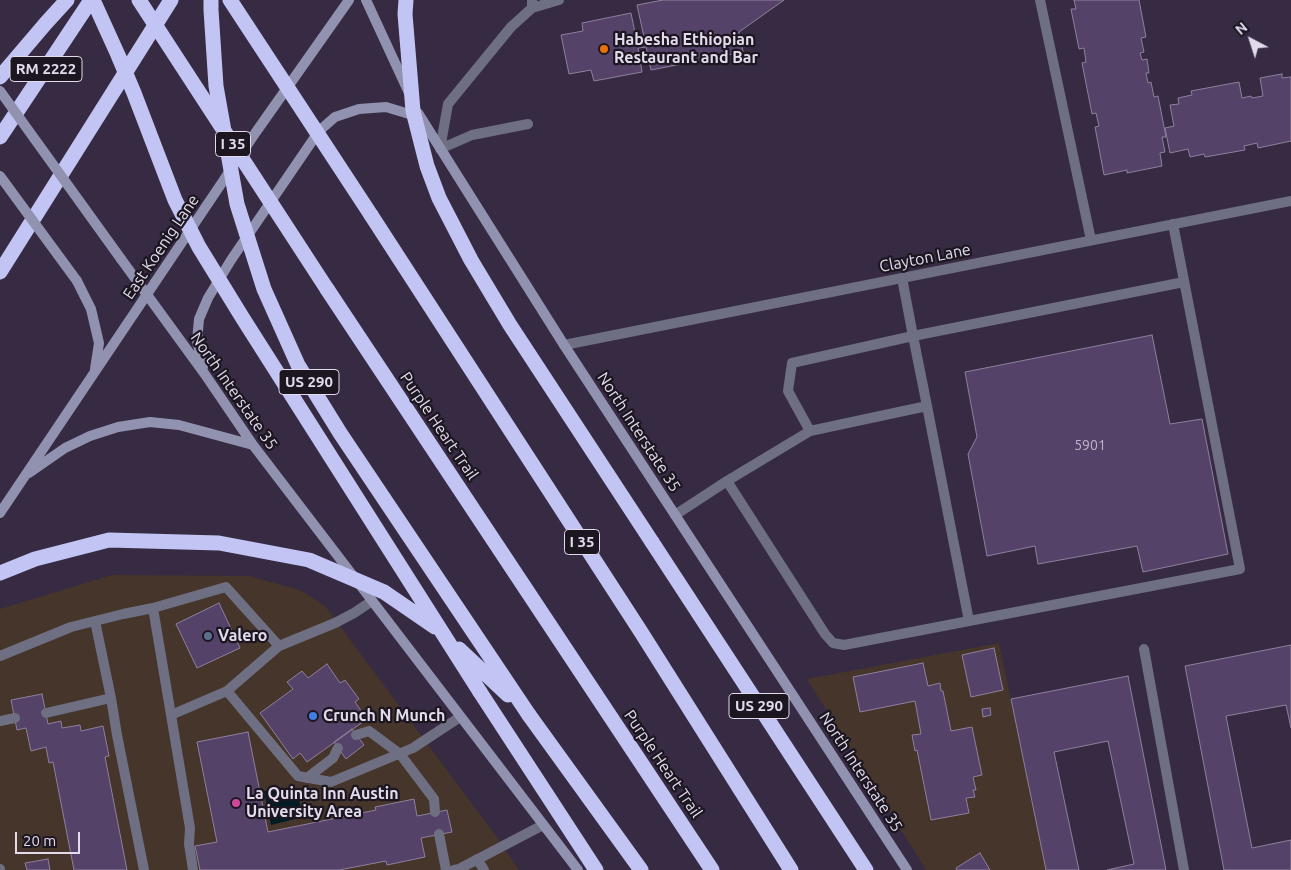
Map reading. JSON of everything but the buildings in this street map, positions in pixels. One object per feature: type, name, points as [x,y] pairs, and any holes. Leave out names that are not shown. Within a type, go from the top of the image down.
[{"type":"highway","points":[[0,77],[67,0]]},
{"type":"highway","points":[[92,0],[125,70],[175,200],[199,247],[480,692],[596,870]]},
{"type":"highway","name":"RM 2222","points":[[0,138],[92,0]]},
{"type":"highway","name":"Purple Heart Trail","points":[[139,0],[327,289],[712,870]]},
{"type":"highway","points":[[0,272],[171,0]]},
{"type":"highway","name":"US 290","points":[[211,0],[210,10],[216,86],[236,204],[264,288],[298,365],[336,426],[529,715],[641,870]]},
{"type":"highway","name":"I 35","points":[[230,0],[641,632],[790,870]]},
{"type":"highway","name":"US 290","points":[[406,0],[405,14],[413,111],[427,166],[439,198],[471,260],[510,326],[866,870]]},
{"type":"highway","points":[[0,573],[35,559],[109,540],[219,543],[309,560],[384,592],[439,629],[529,715]]},
{"type":"main road","name":"East Koenig Lane","points":[[0,513],[256,132],[349,0]]},
{"type":"main road","name":"North Interstate 35","points":[[366,0],[420,117],[564,345],[907,870]]},
{"type":"main road","points":[[411,0],[405,10],[403,56],[420,117]]},
{"type":"main road","name":"North Interstate 35","points":[[0,91],[254,445],[578,870]]},
{"type":"main road","points":[[204,373],[197,341],[199,319],[208,298],[231,260],[319,131],[335,117],[359,108],[386,106],[420,117]]},
{"type":"main road","points":[[0,176],[77,281],[92,309],[99,343],[94,372]]},
{"type":"main road","points":[[24,476],[65,448],[90,436],[118,427],[150,422],[178,425],[254,445]]},
{"type":"street","points":[[440,149],[448,104],[532,4],[559,0]]},
{"type":"street","points":[[1040,0],[1091,240]]},
{"type":"street","points":[[440,149],[472,135],[528,124]]},
{"type":"street","name":"Clayton Lane","points":[[564,345],[1291,201]]},
{"type":"street","points":[[727,481],[825,634],[833,643],[844,645],[1240,569],[1172,224]]},
{"type":"street","points":[[902,278],[970,621]]},
{"type":"street","points":[[810,431],[788,391],[792,363],[914,336],[1184,282]]},
{"type":"street","points":[[675,515],[810,431],[927,406]]},
{"type":"street","points":[[0,656],[71,627],[153,608],[226,587],[279,646]]},
{"type":"street","points":[[171,716],[227,691],[279,646],[335,623],[372,601]]},
{"type":"street","points":[[153,608],[190,828],[189,844],[193,870]]},
{"type":"street","points":[[95,621],[144,870]]},
{"type":"street","points":[[1144,649],[1184,870]]},
{"type":"street","points":[[227,691],[298,776],[332,782],[414,748],[460,716]]},
{"type":"street","points":[[46,713],[111,698]]},
{"type":"street","points":[[0,721],[15,718]]},
{"type":"street","points":[[358,739],[368,731],[400,754],[434,798],[436,812]]},
{"type":"street","points":[[307,778],[338,754]]},
{"type":"street","points":[[454,870],[543,825]]},
{"type":"street","points":[[439,834],[446,870]]},
{"type":"street","points":[[477,860],[484,870]]},
{"type":"shaded area","points":[[112,575],[248,576],[300,590],[325,606],[496,836],[519,870],[0,870],[0,609]]},
{"type":"shaded area","points":[[999,643],[1046,870],[926,870],[807,679]]},
{"type":"water","points":[[278,788],[299,800],[303,817],[271,825],[264,791]]},
{"type":"place","name":"Habesha Ethiopian Restaurant and Bar","points":[[604,49]]},
{"type":"place","name":"Valero","points":[[208,636]]},
{"type":"place","name":"Crunch N Munch","points":[[313,716]]},
{"type":"place","name":"La Quinta Inn Austin University Area","points":[[236,803]]}]
